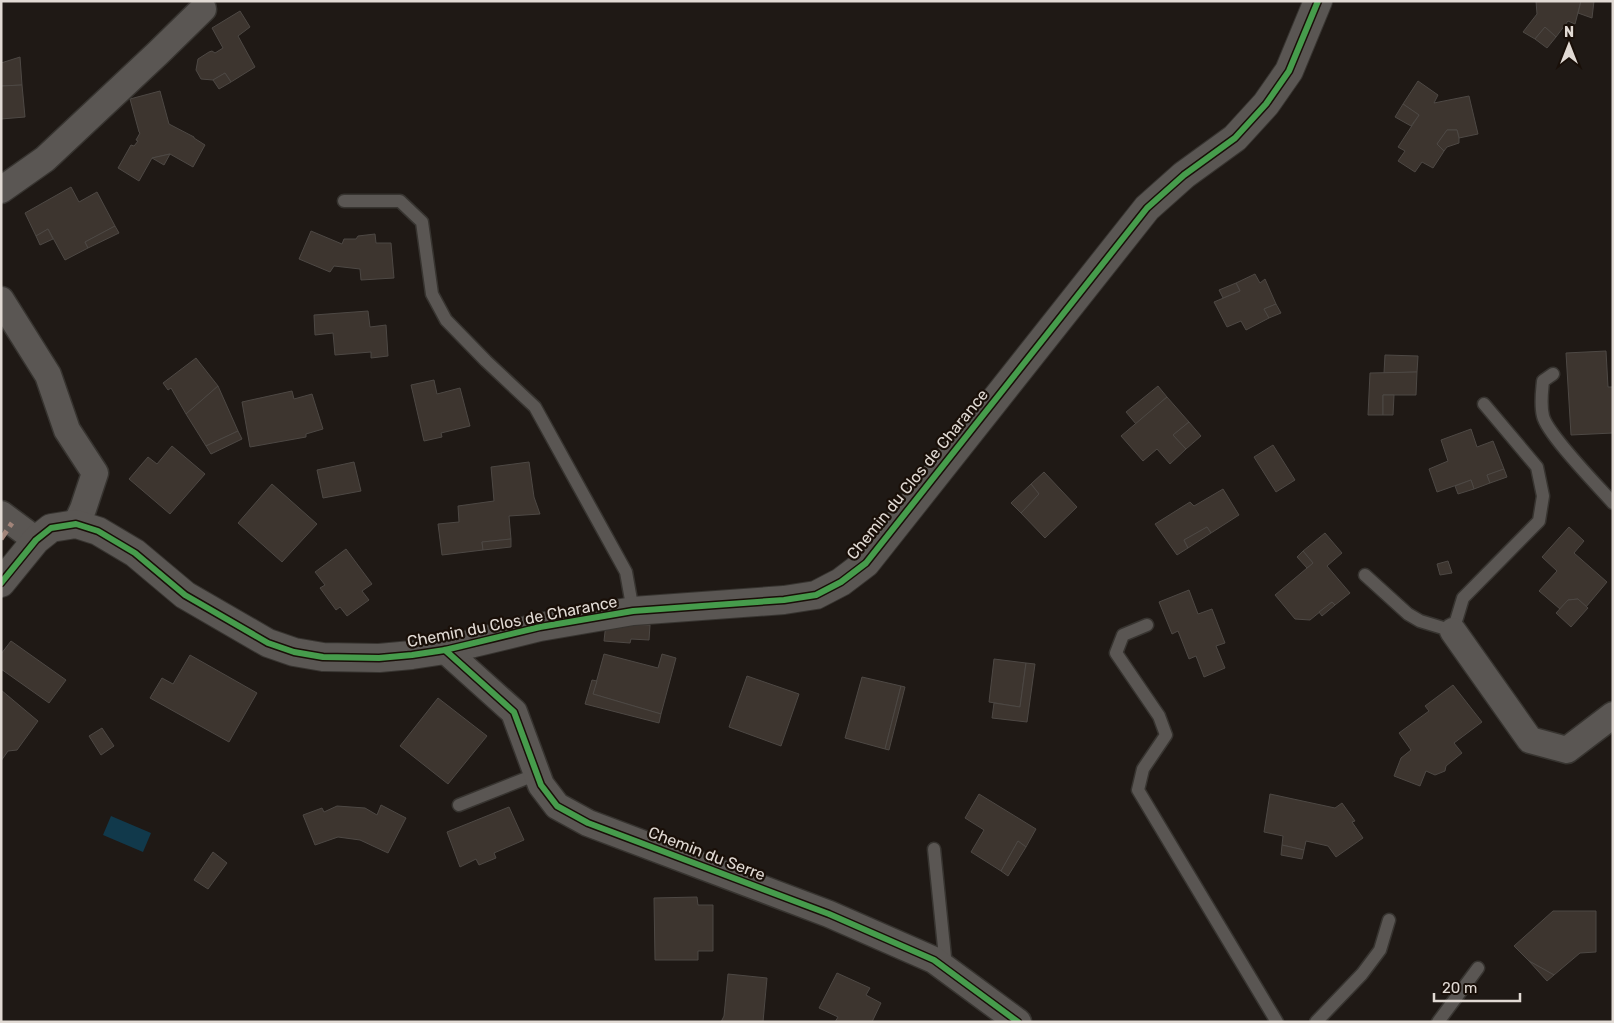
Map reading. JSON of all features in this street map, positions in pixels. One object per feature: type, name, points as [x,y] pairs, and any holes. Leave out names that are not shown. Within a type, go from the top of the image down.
[{"type":"street","name":"Chemin du Clos de Charance","points":[[1,583],[36,540],[51,528],[76,524],[98,531],[135,553],[185,595],[268,643],[294,652],[323,657],[379,658],[412,656],[540,627],[633,611],[784,600],[816,595],[841,582],[866,563],[1147,208],[1184,175],[1235,138],[1266,104],[1289,71],[1317,2]]},
{"type":"street","points":[[1,190],[45,159],[203,9]]},
{"type":"street","points":[[1,300],[48,375],[67,430],[95,473],[76,524]]},
{"type":"street","points":[[1,514],[36,540]]},
{"type":"street","points":[[1452,632],[1530,740],[1567,750],[1613,715]]},
{"type":"street","name":"Chemin du Serre","points":[[444,650],[514,712],[541,785],[557,806],[588,823],[829,914],[934,960],[1018,1022]]},
{"type":"lane","points":[[344,200],[400,200],[422,222],[432,294],[446,320],[535,407],[626,572],[633,611]]},
{"type":"lane","points":[[1553,374],[1543,381],[1541,397],[1543,417],[1551,432],[1613,503]]},
{"type":"lane","points":[[1365,575],[1408,614],[1420,621],[1452,632],[1464,598],[1539,521],[1543,496],[1537,467],[1484,404]]},
{"type":"lane","points":[[1147,625],[1123,635],[1116,653],[1159,716],[1166,734],[1143,769],[1138,790],[1277,1022]]},
{"type":"lane","points":[[459,806],[537,774]]},
{"type":"lane","points":[[934,849],[946,970]]},
{"type":"lane","points":[[1316,1022],[1362,974],[1380,950],[1389,920]]},
{"type":"lane","points":[[1438,1022],[1478,968]]},
{"type":"water","points":[[111,816],[151,833],[143,852],[103,835]]},
{"type":"building","points":[[1536,1],[1581,1],[1575,24],[1568,21],[1556,37],[1545,27],[1535,39],[1523,32],[1537,14]]},
{"type":"building","points":[[1581,1],[1594,1],[1592,18],[1578,13]]},
{"type":"building","points":[[240,11],[250,27],[238,36],[255,67],[231,82],[225,73],[213,80],[201,79],[196,70],[198,59],[209,52],[215,53],[223,48],[212,28]]},
{"type":"building","points":[[1545,27],[1556,37],[1547,48],[1535,39]]},
{"type":"building","points":[[20,57],[22,85],[1,86],[1,63]]},
{"type":"building","points":[[225,73],[231,82],[219,89],[213,80]]},
{"type":"building","points":[[1418,81],[1438,95],[1434,103],[1469,96],[1478,134],[1459,138],[1457,130],[1447,130],[1437,144],[1444,151],[1433,168],[1422,162],[1415,172],[1398,161],[1405,151],[1398,147],[1419,115],[1403,104]]},
{"type":"building","points":[[22,85],[25,117],[1,119],[1,86]]},
{"type":"building","points":[[160,91],[169,124],[205,145],[193,167],[170,154],[152,158],[139,181],[118,168],[131,145],[134,146],[138,141],[136,140],[140,133],[130,99]]},
{"type":"building","points":[[1403,104],[1419,115],[1411,126],[1395,117]]},
{"type":"building","points":[[1447,130],[1457,130],[1459,143],[1447,147],[1444,151],[1437,144]]},
{"type":"building","points":[[170,154],[164,165],[152,158]]},
{"type":"building","points":[[71,187],[79,202],[97,192],[115,226],[85,242],[88,248],[65,260],[48,229],[36,236],[25,213]]},
{"type":"building","points":[[115,226],[119,233],[88,248],[85,242]]},
{"type":"building","points":[[48,229],[53,239],[40,245],[36,236]]},
{"type":"building","points":[[311,231],[342,244],[344,239],[356,239],[358,236],[375,234],[376,243],[391,243],[394,278],[361,280],[360,269],[334,266],[330,272],[299,259]]},
{"type":"building","points":[[1255,274],[1260,283],[1265,279],[1276,304],[1264,309],[1269,318],[1246,330],[1241,321],[1227,327],[1214,302],[1240,291],[1236,283]]},
{"type":"building","points":[[1236,283],[1240,291],[1223,298],[1219,290]]},
{"type":"building","points":[[1276,304],[1281,313],[1269,318],[1264,309]]},
{"type":"building","points":[[368,311],[370,327],[386,325],[388,356],[371,358],[371,352],[335,355],[333,333],[315,335],[314,315]]},
{"type":"building","points":[[1606,351],[1608,387],[1613,387],[1613,433],[1571,435],[1566,353]]},
{"type":"building","points":[[1385,355],[1418,356],[1417,372],[1384,373]]},
{"type":"building","points":[[196,358],[218,386],[186,414],[171,388],[168,390],[163,383]]},
{"type":"building","points":[[1417,372],[1416,395],[1383,395],[1383,415],[1368,415],[1370,373]]},
{"type":"building","points":[[434,380],[437,394],[460,388],[470,426],[441,433],[442,437],[424,441],[411,385]]},
{"type":"building","points":[[218,386],[238,431],[206,446],[186,414]]},
{"type":"building","points":[[1158,386],[1167,397],[1136,424],[1126,412]]},
{"type":"building","points":[[292,391],[294,399],[312,394],[323,429],[306,434],[306,437],[250,447],[242,402]]},
{"type":"building","points":[[1383,395],[1394,395],[1393,415],[1383,415]]},
{"type":"building","points":[[1167,397],[1189,422],[1173,435],[1186,449],[1170,464],[1157,449],[1143,461],[1121,436]]},
{"type":"building","points":[[1189,422],[1201,436],[1186,449],[1173,435]]},
{"type":"building","points":[[1471,429],[1477,447],[1493,441],[1504,469],[1487,475],[1490,483],[1474,489],[1471,480],[1437,492],[1429,469],[1448,461],[1441,440]]},
{"type":"building","points":[[238,431],[242,439],[211,454],[206,446]]},
{"type":"building","points":[[1273,445],[1295,480],[1276,492],[1254,457]]},
{"type":"building","points":[[172,446],[205,474],[170,514],[129,479],[148,457],[157,464]]},
{"type":"building","points":[[354,462],[361,491],[323,498],[317,470]]},
{"type":"building","points":[[529,462],[534,497],[540,514],[509,516],[511,539],[482,542],[483,550],[442,555],[438,524],[459,522],[458,506],[494,501],[491,467]]},
{"type":"building","points":[[1504,469],[1507,477],[1490,483],[1487,475]]},
{"type":"building","points":[[1044,472],[1077,507],[1045,538],[1021,513],[1039,494],[1031,484]]},
{"type":"building","points":[[1471,480],[1474,489],[1458,494],[1455,486]]},
{"type":"building","points":[[272,484],[317,524],[282,562],[238,523]]},
{"type":"building","points":[[1031,484],[1039,494],[1021,513],[1011,503]]},
{"type":"building","points":[[1223,489],[1239,515],[1211,533],[1207,527],[1184,540],[1188,548],[1177,555],[1155,524],[1190,502],[1194,506]]},
{"type":"building","points":[[1207,527],[1211,533],[1188,548],[1184,540]]},
{"type":"building","points":[[1569,527],[1584,541],[1574,553],[1607,582],[1586,607],[1578,599],[1568,600],[1560,609],[1539,591],[1557,571],[1542,557]]},
{"type":"building","points":[[1325,533],[1342,553],[1327,566],[1350,593],[1335,605],[1332,602],[1310,620],[1295,619],[1275,595],[1313,563],[1303,551]]},
{"type":"building","points":[[511,539],[511,547],[483,550],[482,542]]},
{"type":"building","points":[[346,549],[372,584],[362,591],[369,600],[347,616],[340,607],[336,610],[320,588],[325,585],[315,572]]},
{"type":"building","points":[[1303,551],[1313,563],[1307,568],[1297,557]]},
{"type":"building","points":[[1448,561],[1452,573],[1440,575],[1437,564]]},
{"type":"building","points":[[1189,590],[1198,614],[1212,609],[1225,643],[1216,646],[1225,668],[1204,677],[1196,656],[1189,659],[1178,631],[1172,634],[1159,602]]},
{"type":"building","points":[[1578,599],[1588,608],[1571,627],[1556,613],[1568,600]]},
{"type":"building","points":[[1332,602],[1335,605],[1322,616],[1319,612]]},
{"type":"building","points":[[606,623],[650,625],[649,640],[631,639],[630,643],[604,641]]},
{"type":"building","points":[[11,641],[66,680],[49,703],[1,669],[1,654]]},
{"type":"building","points":[[604,654],[658,668],[662,654],[676,658],[661,714],[593,694]]},
{"type":"building","points":[[190,655],[257,693],[229,742],[150,698],[162,678],[173,684]]},
{"type":"building","points":[[994,659],[1026,663],[1020,707],[989,702]]},
{"type":"building","points":[[1026,663],[1035,664],[1027,722],[992,718],[994,703],[1020,707]]},
{"type":"building","points":[[747,676],[799,694],[781,746],[729,727]]},
{"type":"building","points":[[862,677],[901,686],[885,749],[845,738]]},
{"type":"building","points":[[592,680],[597,681],[593,694],[661,714],[659,723],[585,704]]},
{"type":"building","points":[[1453,685],[1482,722],[1454,743],[1462,753],[1446,766],[1445,771],[1435,775],[1426,771],[1420,786],[1394,776],[1401,758],[1411,750],[1399,733],[1429,711],[1425,706]]},
{"type":"building","points":[[901,686],[905,687],[889,750],[885,749]]},
{"type":"building","points":[[1,690],[38,721],[17,750],[8,751],[1,761]]},
{"type":"building","points":[[438,698],[487,736],[448,784],[400,746]]},
{"type":"building","points":[[102,728],[114,746],[101,755],[89,736]]},
{"type":"building","points":[[979,794],[1036,829],[1026,847],[1018,841],[1001,871],[971,852],[984,830],[965,818]]},
{"type":"building","points":[[1270,794],[1335,808],[1342,803],[1355,821],[1352,822],[1363,838],[1336,857],[1328,846],[1306,841],[1304,850],[1282,845],[1283,836],[1264,832]]},
{"type":"building","points":[[381,805],[406,818],[388,853],[360,840],[338,837],[315,845],[303,815],[322,808],[324,812],[337,806],[365,808],[377,815]]},
{"type":"building","points":[[509,807],[524,840],[494,853],[496,858],[479,865],[476,859],[460,867],[447,832]]},
{"type":"building","points":[[1018,841],[1026,847],[1008,876],[1001,871]]},
{"type":"building","points":[[1282,845],[1304,850],[1302,859],[1281,855]]},
{"type":"building","points":[[213,852],[227,863],[208,889],[194,880]]},
{"type":"building","points":[[697,897],[698,905],[713,905],[713,951],[698,951],[698,960],[655,960],[654,898]]},
{"type":"building","points":[[1553,911],[1596,911],[1596,952],[1580,953],[1554,975],[1529,961],[1514,946]]},
{"type":"building","points":[[1529,961],[1554,975],[1547,981]]},
{"type":"building","points":[[837,973],[870,988],[866,995],[881,1003],[872,1022],[835,1022],[838,1017],[819,1008]]},
{"type":"building","points":[[728,974],[767,978],[763,1022],[721,1022],[724,1016]]},
{"type":"marked path","points":[[1,539],[12,523]]},
{"type":"cycle path","points":[[1,583],[36,540],[51,528],[76,524],[98,531],[135,553],[185,595],[268,643],[294,652],[323,657],[379,658],[445,650],[540,627],[633,611],[784,600],[816,595],[841,582],[866,563],[1147,208],[1184,175],[1235,138],[1266,104],[1289,71],[1318,1]]},
{"type":"cycle path","points":[[445,650],[514,712],[541,785],[557,806],[588,823],[829,914],[934,960],[1018,1022]]}]
